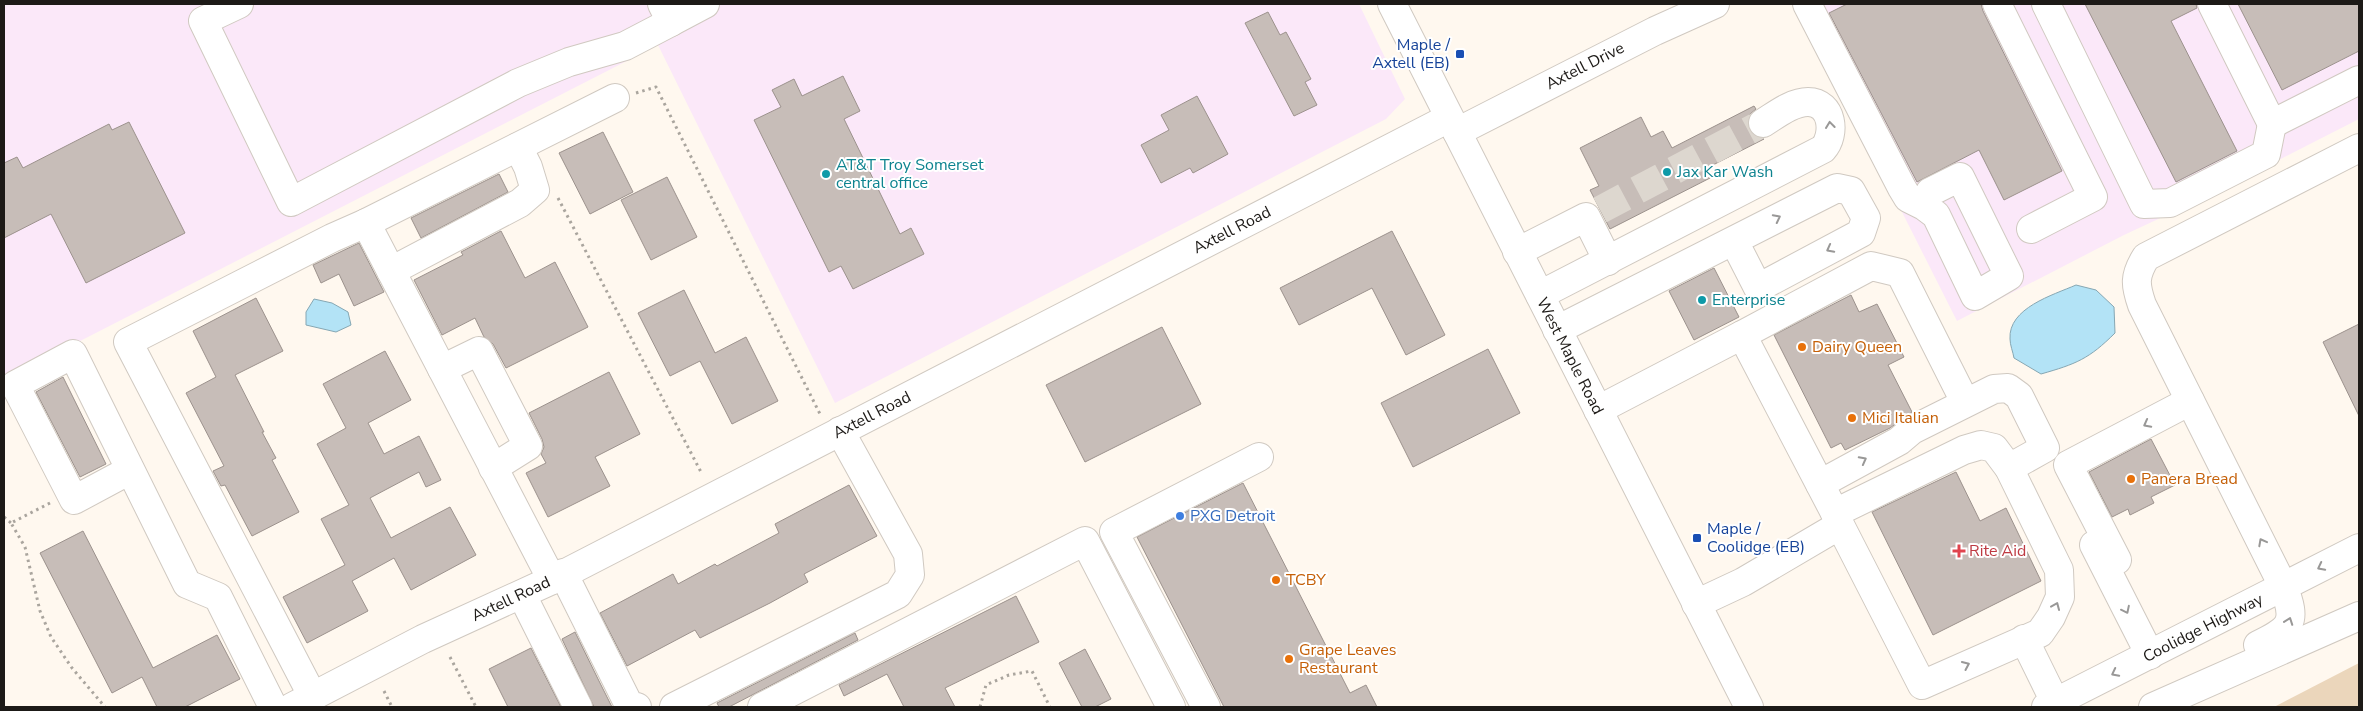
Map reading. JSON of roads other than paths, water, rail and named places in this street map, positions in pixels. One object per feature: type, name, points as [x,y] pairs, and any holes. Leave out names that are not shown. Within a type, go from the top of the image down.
[{"type":"main road","points":[[238,4],[203,22],[291,202],[518,83],[570,62],[625,46],[667,13],[705,4]]},
{"type":"main road","name":"West Maple Road","points":[[1392,4],[1749,707]]},
{"type":"main road","name":"Axtell Drive","points":[[1453,125],[1715,4]]},
{"type":"main road","points":[[1807,4],[1902,188],[1908,198],[1924,206]]},
{"type":"main road","points":[[1997,4],[2093,197],[2031,229]]},
{"type":"main road","points":[[2046,4],[2144,204],[2170,203],[2266,154],[2272,124],[2212,4]]},
{"type":"main road","points":[[2272,124],[2359,80]]},
{"type":"main road","points":[[294,705],[128,342],[332,238],[366,223],[615,98]]},
{"type":"main road","points":[[1540,295],[1823,149],[1829,142],[1832,128],[1829,116],[1820,106],[1810,102],[1797,104],[1763,122]]},
{"type":"main road","name":"Axtell Road","points":[[294,705],[423,639],[522,595],[830,423],[1453,125]]},
{"type":"main road","points":[[391,271],[520,203],[535,190],[528,167],[518,147]]},
{"type":"main road","points":[[2146,707],[2158,694],[2282,633],[2289,626],[2292,613],[2283,586],[2142,305],[2137,289],[2137,270],[2146,257],[2359,148]]},
{"type":"main road","points":[[1557,330],[1734,240],[1837,188],[1851,191],[1866,218],[1860,233],[1758,288],[1734,240]]},
{"type":"main road","points":[[1518,252],[1593,214],[1608,261]]},
{"type":"main road","points":[[366,223],[493,468],[558,576],[629,705],[637,707]]},
{"type":"main road","points":[[1598,410],[1871,266],[1900,273],[1965,402]]},
{"type":"main road","points":[[1696,604],[1744,582],[1837,519],[1964,450],[1981,445],[1994,448],[2009,468],[2059,570],[2060,597],[2051,617],[2040,633],[1922,685],[1837,519],[1820,484],[1742,335]]},
{"type":"main road","points":[[442,369],[479,351],[528,446],[493,468]]},
{"type":"main road","points":[[130,470],[74,500],[15,385],[74,354],[186,584],[218,597],[294,705]]},
{"type":"main road","points":[[1820,484],[1965,402],[1994,389],[2008,388],[2019,396],[2150,655]]},
{"type":"main road","points":[[2117,560],[2068,465],[2190,402]]},
{"type":"main road","points":[[674,707],[898,594],[910,575],[908,554],[830,423]]},
{"type":"main road","points":[[2009,468],[2045,448]]},
{"type":"main road","points":[[1206,707],[1114,532],[1259,456]]},
{"type":"main road","points":[[762,707],[1085,540],[1171,707]]},
{"type":"main road","name":"Coolidge Highway","points":[[2050,705],[2359,548]]},
{"type":"main road","points":[[522,595],[578,707]]},
{"type":"main road","points":[[2153,707],[2359,616]]},
{"type":"main road","points":[[2024,640],[2050,705]]},
{"type":"water","points":[[2076,285],[2096,290],[2114,307],[2115,333],[2089,355],[2064,367],[2041,374],[2014,358],[2010,339],[2011,328],[2016,319],[2024,311],[2044,298]]},
{"type":"water","points":[[314,299],[332,303],[348,312],[351,325],[336,332],[306,325],[306,312]]},
{"type":"tunnel","points":[[1600,210],[1763,123]]},
{"type":"place","name":"Maple / Axtell (EB)","points":[[1460,54]]},
{"type":"place","name":"Jax Kar Wash","points":[[1667,172]]},
{"type":"place","name":"AT&T Troy Somerset central office","points":[[826,174]]},
{"type":"place","name":"Enterprise","points":[[1702,300]]},
{"type":"place","name":"Dairy Queen","points":[[1802,347]]},
{"type":"place","name":"Mici Italian","points":[[1852,418]]},
{"type":"place","name":"Panera Bread","points":[[2131,479]]},
{"type":"place","name":"PXG Detroit","points":[[1180,516]]},
{"type":"place","name":"Maple / Coolidge (EB)","points":[[1697,538]]},
{"type":"place","name":"Rite Aid","points":[[1959,551]]},
{"type":"place","name":"TCBY","points":[[1276,580]]},
{"type":"place","name":"Grape Leaves Restaurant","points":[[1289,659]]}]
